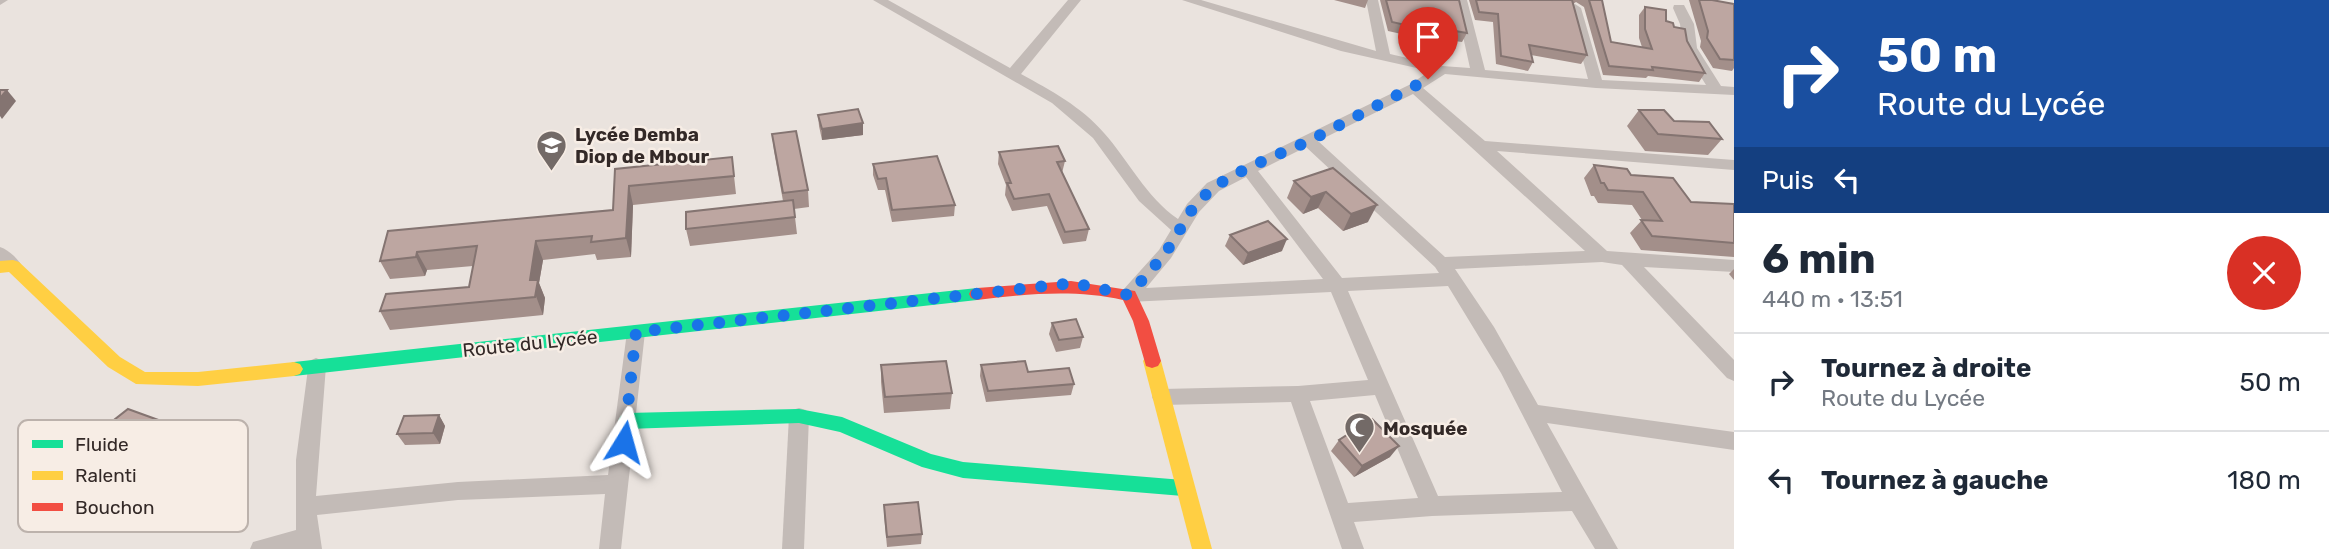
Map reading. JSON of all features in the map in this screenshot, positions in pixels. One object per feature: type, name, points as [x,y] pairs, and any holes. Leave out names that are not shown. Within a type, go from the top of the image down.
[{"type":"main road","name":"Route du Lycée","points":[[7,267],[114,362],[142,379],[198,379],[1073,283],[1129,295]]},
{"type":"main road","points":[[1129,295],[1141,321],[1163,397],[1183,488],[1202,549]]},
{"type":"main road","points":[[627,421],[799,416],[842,425],[929,461],[963,470],[1183,488]]},
{"type":"street","points":[[879,0],[1057,100],[1077,115],[1097,135],[1148,202],[1165,219],[1180,228]]},
{"type":"street","points":[[1013,75],[1075,0]]},
{"type":"street","points":[[1188,0],[1295,34],[1442,71],[1596,85],[1734,91]]},
{"type":"street","points":[[1372,0],[1384,57]]},
{"type":"street","points":[[1461,0],[1479,75]]},
{"type":"street","points":[[1575,8],[1596,85]]},
{"type":"street","points":[[1679,8],[1687,24],[1690,48],[1716,90]]},
{"type":"street","points":[[1129,295],[1165,254],[1193,208],[1213,187],[1414,88],[1442,71]]},
{"type":"street","points":[[1414,88],[1602,256]]},
{"type":"street","points":[[1309,141],[1447,271],[1479,316],[1534,413],[1575,501],[1607,549]]},
{"type":"street","points":[[1479,145],[1734,165]]},
{"type":"street","points":[[1247,168],[1336,283],[1432,506]]},
{"type":"street","points":[[0,253],[7,267]]},
{"type":"street","points":[[1129,295],[1336,283],[1602,256],[1734,266]]},
{"type":"street","points":[[1628,260],[1734,373]]},
{"type":"street","points":[[610,549],[636,332]]},
{"type":"street","points":[[261,549],[309,543],[305,507],[316,366]]},
{"type":"street","points":[[1163,397],[1298,394],[1380,387]]},
{"type":"street","points":[[1298,394],[1353,549]]},
{"type":"street","points":[[1534,413],[1734,441]]},
{"type":"street","points":[[793,549],[799,416]]},
{"type":"street","points":[[305,507],[458,491],[617,484]]},
{"type":"street","points":[[1339,514],[1432,506],[1575,501]]},
{"type":"building","points":[[1386,0],[1459,0],[1467,33],[1431,27],[1433,41],[1414,38],[1410,26],[1392,22]]},
{"type":"building","points":[[1476,0],[1572,0],[1587,55],[1529,45],[1533,62],[1501,56],[1498,14],[1479,12]]},
{"type":"building","points":[[1589,0],[1602,0],[1611,42],[1652,49],[1645,29],[1645,7],[1666,10],[1666,21],[1673,23],[1674,27],[1685,29],[1687,41],[1705,73],[1652,67],[1653,70],[1609,66]]},
{"type":"building","points":[[1699,0],[1734,4],[1734,60],[1720,59],[1707,38],[1708,31]]},
{"type":"building","points":[[858,109],[863,123],[822,129],[818,115]]},
{"type":"building","points":[[1639,110],[1664,110],[1674,121],[1709,122],[1722,139],[1658,134]]},
{"type":"building","points":[[796,131],[808,190],[783,193],[772,134]]},
{"type":"building","points":[[1058,146],[1065,161],[1057,162],[1089,229],[1065,232],[1049,194],[1014,199],[1007,183],[1011,183],[999,152]]},
{"type":"building","points":[[937,156],[955,205],[892,210],[886,178],[878,179],[873,164]]},
{"type":"building","points":[[732,157],[734,176],[629,186],[626,238],[591,242],[592,236],[536,241],[530,280],[538,280],[535,297],[380,311],[386,294],[469,287],[477,246],[417,252],[416,257],[380,261],[388,231],[613,210],[615,169]]},
{"type":"building","points":[[1594,165],[1627,169],[1631,175],[1673,178],[1691,202],[1734,204],[1734,243],[1652,236],[1641,220],[1662,221],[1643,192],[1608,190],[1604,183],[1601,183]]},
{"type":"building","points":[[1333,168],[1377,205],[1351,214],[1326,192],[1311,197],[1294,181]]},
{"type":"building","points":[[793,200],[795,217],[686,229],[686,212]]},
{"type":"building","points":[[1268,221],[1287,239],[1248,253],[1230,235]]},
{"type":"building","points":[[1076,319],[1083,337],[1059,340],[1052,323]]},
{"type":"building","points":[[946,361],[952,393],[885,397],[881,365]]},
{"type":"building","points":[[1025,361],[1028,372],[1069,368],[1074,384],[988,391],[981,365]]},
{"type":"building","points":[[128,409],[158,420],[114,420]]},
{"type":"building","points":[[439,415],[433,433],[397,434],[404,416]]},
{"type":"building","points":[[1372,419],[1399,446],[1362,466],[1339,440]]},
{"type":"building","points":[[918,502],[922,534],[887,537],[884,505]]},
{"type":"traffic: fast","points":[[294,369],[977,294]]},
{"type":"traffic: fast","points":[[627,421],[799,416],[842,425],[929,461],[963,470],[1183,488]]},
{"type":"traffic: slow","points":[[0,267],[13,266],[114,362],[142,379],[198,379],[294,369]]},
{"type":"traffic: slow","points":[[1152,361],[1202,549]]},
{"type":"traffic: jam","points":[[977,294],[1071,287],[1129,295],[1141,321],[1152,361]]},
{"type":"place","name":"Lycée Demba Diop de Mbour","points":[[552,172]]},
{"type":"place","name":"Mosquée","points":[[1360,455]]},
{"type":"route","points":[[624,442],[636,332],[1073,283],[1129,295],[1165,254],[1193,208],[1213,187],[1428,79]]}]
